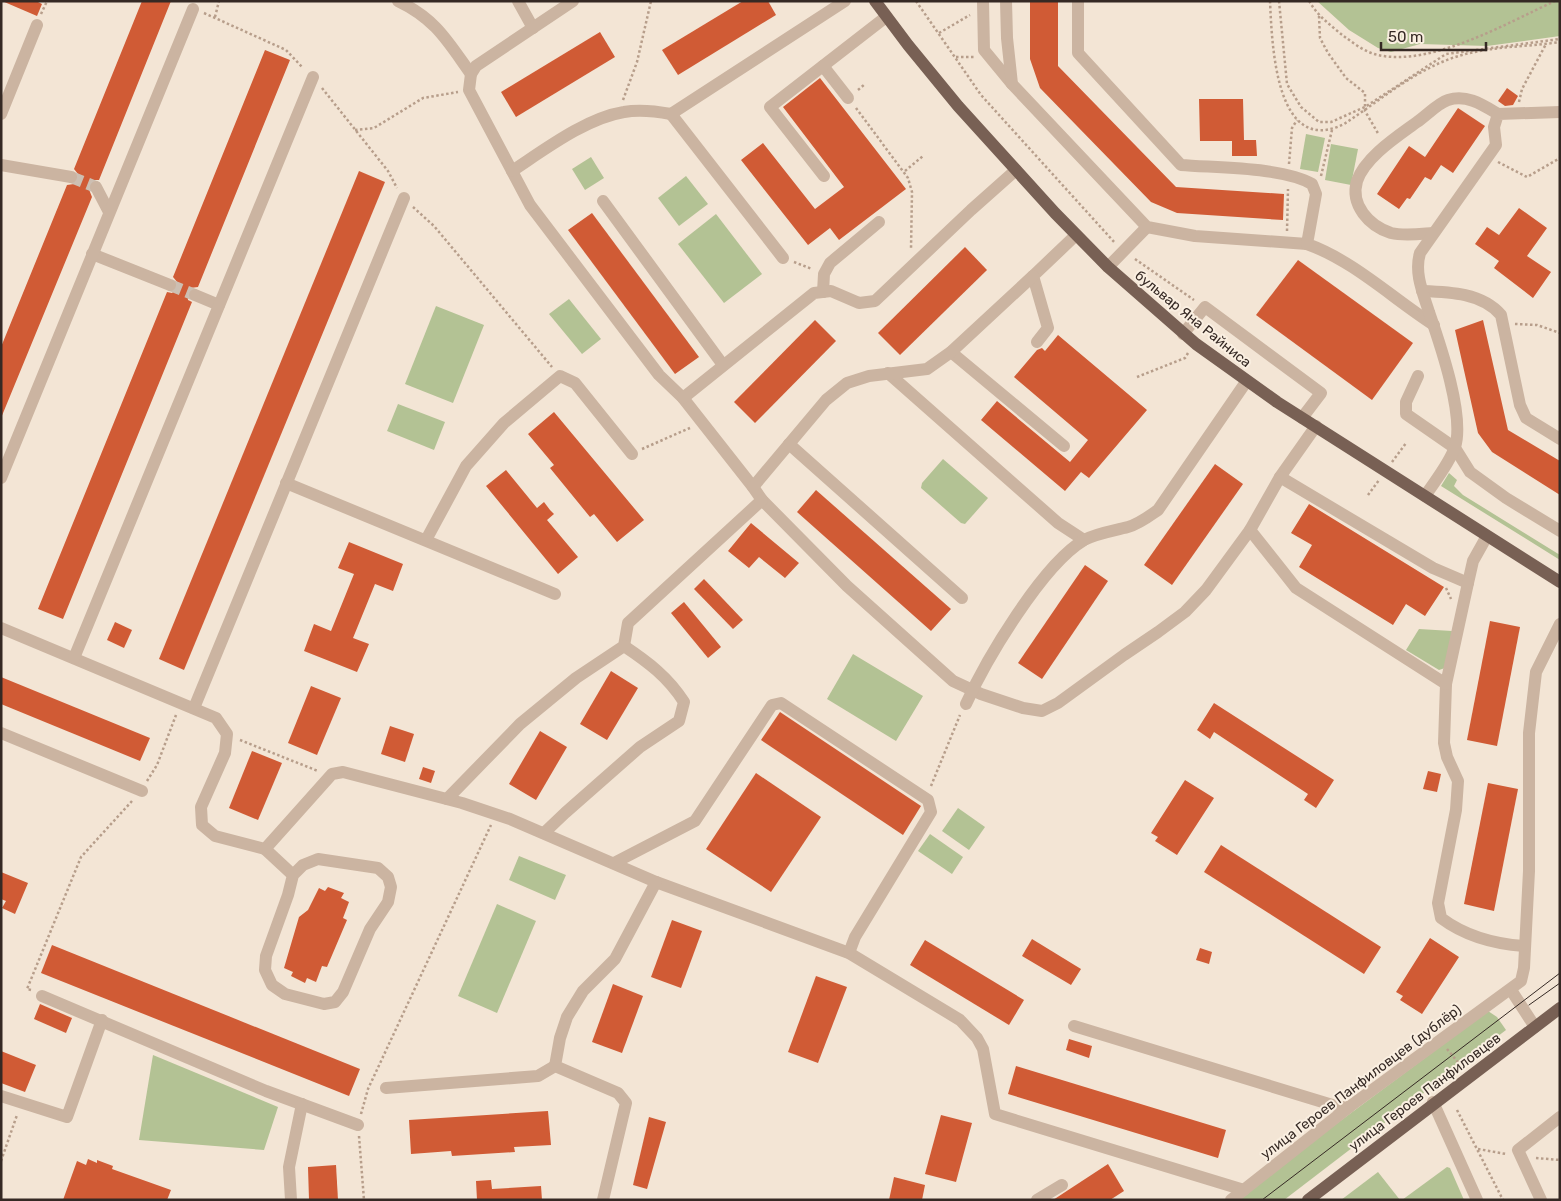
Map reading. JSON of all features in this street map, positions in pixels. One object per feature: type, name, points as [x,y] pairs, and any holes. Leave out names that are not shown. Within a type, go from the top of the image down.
[{"type":"main road","name":"бульвар Яна Райниса","points":[[876,1],[886,17],[958,106],[1076,235],[1108,267],[1184,334],[1246,382],[1560,582]]},
{"type":"main road","name":"улица Героев Панфиловцев","points":[[1308,1200],[1433,1102],[1560,1008]]},
{"type":"street","points":[[398,1],[415,9],[434,23],[471,74]]},
{"type":"street","points":[[518,1],[533,28]]},
{"type":"street","points":[[573,1],[476,66],[471,74],[469,90],[530,205],[659,375],[683,398],[754,487],[762,500],[861,598],[953,681],[972,690],[1023,708],[1042,711],[1058,703],[1184,612],[1216,578],[1250,530],[1280,477],[1316,426]]},
{"type":"street","points":[[512,171],[550,146],[595,121],[618,113],[650,111],[670,114],[845,1]]},
{"type":"street","points":[[1006,1],[1007,38],[1012,84]]},
{"type":"street","points":[[1078,1],[1078,53],[1181,165],[1267,172],[1303,179],[1312,184],[1316,194],[1307,244]]},
{"type":"street","points":[[984,4],[984,50],[1012,84],[1147,227],[1195,236],[1307,244],[1322,250],[1354,269],[1434,325]]},
{"type":"street","points":[[1,478],[192,9]]},
{"type":"street","points":[[824,176],[770,107],[886,17]]},
{"type":"street","points":[[1,114],[37,25]]},
{"type":"street","points":[[823,66],[848,98]]},
{"type":"street","points":[[74,658],[313,77]]},
{"type":"street","points":[[1433,233],[1413,235],[1390,232],[1366,219],[1356,200],[1357,180],[1385,145],[1448,100],[1473,99],[1498,114],[1560,112]]},
{"type":"street","points":[[670,114],[783,258]]},
{"type":"street","points":[[1425,496],[1455,448],[1458,430],[1452,392],[1434,325],[1422,291],[1417,264],[1420,253],[1433,233],[1496,145],[1494,127],[1498,114]]},
{"type":"street","points":[[1,166],[71,177]]},
{"type":"street","points":[[683,398],[814,293],[843,294],[860,303],[875,301],[1016,170]]},
{"type":"street","points":[[96,187],[109,212]]},
{"type":"street","points":[[194,708],[404,198]]},
{"type":"street","points":[[603,201],[723,365]]},
{"type":"street","points":[[823,292],[824,274],[834,258],[879,222]]},
{"type":"street","points":[[1108,267],[1147,227]]},
{"type":"street","points":[[754,487],[826,400],[847,383],[869,376],[927,370],[951,352],[1076,235]]},
{"type":"street","points":[[92,254],[170,285]]},
{"type":"street","points":[[1033,276],[1048,328],[1037,342]]},
{"type":"street","points":[[1422,291],[1472,296],[1492,305],[1501,315],[1520,405],[1526,418],[1560,439]]},
{"type":"street","points":[[195,295],[219,305]]},
{"type":"street","points":[[1184,334],[1205,307],[1321,393],[1302,418]]},
{"type":"street","points":[[951,352],[1064,446]]},
{"type":"street","points":[[888,374],[1051,516],[1084,540]]},
{"type":"street","points":[[426,540],[466,466],[504,423],[560,376],[575,383],[632,454]]},
{"type":"street","points":[[1418,376],[1406,402],[1406,414],[1455,448],[1470,472],[1506,498],[1560,531]]},
{"type":"street","points":[[966,704],[986,662],[1038,587],[1062,557],[1084,540],[1129,527],[1143,521],[1158,510],[1246,382]]},
{"type":"street","points":[[789,444],[962,598]]},
{"type":"street","points":[[1280,477],[1439,571],[1468,583]]},
{"type":"street","points":[[286,483],[555,594]]},
{"type":"street","points":[[447,799],[520,724],[576,678],[624,646],[628,623],[762,500]]},
{"type":"street","points":[[1250,530],[1296,588],[1446,684]]},
{"type":"street","points":[[1487,536],[1474,562],[1468,583],[1446,684],[1444,743],[1447,757],[1458,781],[1456,810],[1438,903],[1441,918],[1458,931],[1508,945],[1524,946]]},
{"type":"street","points":[[1535,1027],[1511,990],[1521,981],[1524,946],[1529,871],[1529,733],[1536,672],[1560,624]]},
{"type":"street","points":[[1,628],[216,718],[227,734],[225,753],[201,807],[202,825],[215,836],[266,849],[293,874]]},
{"type":"street","points":[[544,833],[640,747],[680,721],[684,702],[673,684],[652,664],[624,646]]},
{"type":"street","points":[[614,864],[695,821],[772,705],[781,703],[928,800],[931,812],[855,937],[849,953]]},
{"type":"street","points":[[1,733],[142,791]]},
{"type":"street","points":[[266,849],[332,774],[344,772],[496,814],[656,882],[849,953],[960,1020],[978,1038],[982,1049],[995,1114],[1244,1190]]},
{"type":"street","points":[[318,859],[378,868],[388,877],[391,887],[388,902],[370,929],[343,992],[335,1002],[324,1004],[285,994],[272,985],[265,970],[266,956],[288,895],[293,874],[303,866],[318,859]]},
{"type":"street","points":[[386,1088],[538,1076],[555,1066],[560,1038],[568,1017],[582,991],[615,959],[656,882]]},
{"type":"street","name":"улица Героев Панфиловцев (дублёр)","points":[[1231,1200],[1349,1107],[1472,1016],[1511,990]]},
{"type":"street","points":[[42,996],[302,1104],[358,1125]]},
{"type":"street","points":[[1,1096],[67,1117],[102,1020]]},
{"type":"street","points":[[1074,1026],[1339,1107],[1349,1107]]},
{"type":"street","points":[[555,1066],[618,1093],[626,1103],[602,1200]]},
{"type":"street","points":[[1433,1102],[1477,1200]]},
{"type":"street","points":[[291,1200],[289,1167],[302,1104]]},
{"type":"street","points":[[1541,1200],[1518,1150],[1560,1117]]},
{"type":"street","points":[[1037,1200],[1062,1185]]},
{"type":"path","points":[[219,1],[215,17],[286,50],[313,77],[388,171],[404,198],[434,226],[560,376]]},
{"type":"path","points":[[618,113],[637,62],[651,1]]},
{"type":"path","points":[[916,1],[982,95],[1123,251],[1205,307]]},
{"type":"path","points":[[1270,1],[1279,87],[1289,108],[1305,127],[1314,131],[1332,130],[1421,73],[1454,58],[1508,47],[1560,41]]},
{"type":"path","points":[[1279,1],[1287,84],[1301,108],[1319,122],[1331,122],[1365,109],[1442,56],[1560,41]]},
{"type":"path","points":[[1309,1],[1319,16],[1365,50],[1378,55],[1402,56],[1440,52],[1555,1]]},
{"type":"path","points":[[939,33],[984,4]]},
{"type":"path","points":[[1319,16],[1320,38],[1337,68],[1365,93],[1365,109],[1385,145]]},
{"type":"path","points":[[1516,112],[1522,89],[1546,44]]},
{"type":"path","points":[[1440,52],[1442,56]]},
{"type":"path","points":[[355,130],[374,128],[423,98],[469,90]]},
{"type":"path","points":[[848,98],[905,170],[912,192],[910,268]]},
{"type":"path","points":[[1312,184],[1322,175],[1332,130]]},
{"type":"path","points":[[905,170],[923,156]]},
{"type":"path","points":[[1488,156],[1527,177],[1560,158]]},
{"type":"path","points":[[783,258],[824,274]]},
{"type":"path","points":[[1503,323],[1536,325],[1560,333]]},
{"type":"path","points":[[1137,378],[1185,358],[1196,344]]},
{"type":"path","points":[[632,454],[702,422]]},
{"type":"path","points":[[1439,571],[1460,619]]},
{"type":"path","points":[[42,996],[27,988],[81,857],[142,791],[157,765],[181,702]]},
{"type":"path","points":[[928,800],[933,777],[966,704]]},
{"type":"path","points":[[227,734],[317,771],[332,774]]},
{"type":"path","points":[[364,1200],[358,1125],[368,1090],[496,814]]},
{"type":"path","points":[[1446,1048],[1462,1067]]},
{"type":"path","points":[[1,1161],[21,1102]]},
{"type":"path","points":[[1456,1110],[1503,1200]]},
{"type":"green space","points":[[1317,1],[1560,1],[1560,36],[1487,46],[1420,44],[1391,52],[1378,48],[1349,30]]},
{"type":"green space","points":[[1306,134],[1325,138],[1318,172],[1300,169]]},
{"type":"green space","points":[[1331,144],[1358,149],[1351,185],[1325,180]]},
{"type":"green space","points":[[591,157],[604,178],[585,190],[572,169]]},
{"type":"green space","points":[[686,176],[708,204],[679,226],[658,198]]},
{"type":"green space","points":[[716,214],[762,274],[724,303],[678,244]]},
{"type":"green space","points":[[569,299],[601,339],[582,354],[549,314]]},
{"type":"green space","points":[[436,306],[484,325],[453,403],[405,384]]},
{"type":"green space","points":[[398,404],[445,422],[434,450],[387,431]]},
{"type":"green space","points":[[943,459],[988,498],[965,524],[961,523],[921,488],[922,483]]},
{"type":"green space","points":[[1449,473],[1457,480],[1454,486],[1463,495],[1560,555],[1560,560],[1441,486]]},
{"type":"green space","points":[[1419,629],[1452,631],[1445,668],[1439,670],[1406,650]]},
{"type":"green space","points":[[853,654],[923,696],[896,741],[827,699]]},
{"type":"green space","points":[[958,808],[985,827],[969,850],[942,831]]},
{"type":"green space","points":[[930,834],[963,857],[952,874],[918,851]]},
{"type":"green space","points":[[519,856],[566,875],[555,900],[509,880]]},
{"type":"green space","points":[[497,904],[536,921],[497,1013],[458,996]]},
{"type":"green space","points":[[1488,1011],[1497,1017],[1506,1030],[1284,1200],[1234,1200]]},
{"type":"green space","points":[[153,1055],[278,1107],[264,1150],[139,1140]]},
{"type":"green space","points":[[1447,1167],[1450,1168],[1464,1200],[1402,1200]]},
{"type":"green space","points":[[1378,1172],[1400,1200],[1341,1200]]},
{"type":"building","points":[[2,1],[36,1],[42,4],[37,16]]},
{"type":"building","points":[[142,1],[171,1],[99,180],[93,180],[89,183],[88,187],[92,197],[1,418],[1,347],[67,185],[74,184],[79,179],[74,169]]},
{"type":"building","points":[[743,1],[768,1],[776,15],[678,75],[662,50]]},
{"type":"building","points":[[1030,1],[1058,1],[1058,66],[1176,187],[1284,194],[1283,220],[1177,213],[1151,202],[1040,88],[1030,59]]},
{"type":"building","points":[[600,32],[615,57],[516,117],[501,92]]},
{"type":"building","points":[[265,50],[290,60],[198,287],[190,288],[187,292],[188,300],[192,302],[63,619],[38,609],[167,292],[172,293],[177,288],[178,283],[173,277]]},
{"type":"building","points":[[820,78],[906,189],[839,240],[830,228],[808,245],[741,160],[763,143],[815,209],[844,187],[783,107]]},
{"type":"building","points":[[1507,88],[1518,96],[1513,105],[1505,106],[1498,101]]},
{"type":"building","points":[[1199,99],[1243,99],[1244,140],[1256,140],[1257,156],[1232,156],[1232,141],[1200,141]]},
{"type":"building","points":[[1458,108],[1485,126],[1453,173],[1441,165],[1431,180],[1425,177],[1410,199],[1407,198],[1399,209],[1377,194],[1409,146],[1425,157]]},
{"type":"building","points":[[359,171],[385,182],[184,670],[159,659]]},
{"type":"building","points":[[1519,208],[1547,228],[1527,256],[1551,272],[1533,298],[1494,268],[1499,261],[1475,244],[1487,227],[1499,235]]},
{"type":"building","points":[[592,213],[699,357],[675,374],[568,230]]},
{"type":"building","points":[[965,247],[987,270],[900,355],[878,333]]},
{"type":"building","points":[[1298,260],[1413,343],[1372,400],[1256,315]]},
{"type":"building","points":[[815,320],[836,341],[755,423],[734,402]]},
{"type":"building","points":[[1483,320],[1508,430],[1560,461],[1560,495],[1492,452],[1478,433],[1455,330]]},
{"type":"building","points":[[1058,335],[1147,410],[1089,478],[1081,472],[1065,491],[981,420],[997,401],[1070,462],[1088,440],[1014,377],[1037,350],[1042,348],[1045,351]]},
{"type":"building","points":[[554,412],[644,520],[617,542],[594,514],[590,517],[550,468],[554,465],[528,434]]},
{"type":"building","points":[[1215,464],[1243,484],[1172,585],[1144,565]]},
{"type":"building","points":[[506,470],[537,508],[544,502],[554,514],[547,520],[578,557],[558,574],[486,486]]},
{"type":"building","points":[[816,490],[951,609],[931,631],[797,512]]},
{"type":"building","points":[[1309,504],[1444,587],[1425,616],[1406,604],[1393,625],[1299,567],[1312,545],[1291,533]]},
{"type":"building","points":[[751,523],[799,563],[785,578],[759,557],[749,568],[728,551]]},
{"type":"building","points":[[349,542],[403,564],[393,591],[375,584],[353,638],[369,644],[357,672],[304,651],[314,624],[331,631],[354,574],[338,568]]},
{"type":"building","points":[[1085,565],[1108,581],[1042,679],[1018,663]]},
{"type":"building","points":[[704,579],[743,620],[733,629],[694,589]]},
{"type":"building","points":[[684,602],[721,647],[708,658],[671,613]]},
{"type":"building","points":[[1490,621],[1520,627],[1497,746],[1467,740]]},
{"type":"building","points":[[115,622],[132,630],[124,648],[107,640]]},
{"type":"building","points":[[611,671],[638,688],[607,740],[580,724]]},
{"type":"building","points":[[1,677],[150,738],[140,761],[1,704]]},
{"type":"building","points":[[311,686],[341,698],[317,755],[288,743]]},
{"type":"building","points":[[1214,703],[1334,780],[1316,808],[1304,800],[1308,794],[1214,732],[1210,739],[1197,730]]},
{"type":"building","points":[[780,712],[921,806],[903,835],[761,740]]},
{"type":"building","points":[[390,726],[414,734],[405,762],[381,754]]},
{"type":"building","points":[[540,731],[567,747],[536,800],[509,784]]},
{"type":"building","points":[[252,751],[282,763],[258,820],[229,808]]},
{"type":"building","points":[[423,767],[435,771],[431,783],[419,779]]},
{"type":"building","points":[[1428,771],[1441,774],[1437,792],[1423,789]]},
{"type":"building","points":[[756,773],[821,817],[771,892],[706,849]]},
{"type":"building","points":[[1185,780],[1214,798],[1177,855],[1155,841],[1158,837],[1151,833]]},
{"type":"building","points":[[1488,783],[1518,789],[1494,911],[1464,904]]},
{"type":"building","points":[[1221,845],[1381,947],[1364,974],[1204,872]]},
{"type":"building","points":[[1,872],[28,883],[15,914],[2,908],[6,901],[1,899]]},
{"type":"building","points":[[328,887],[344,893],[341,898],[349,902],[343,918],[347,920],[327,967],[322,966],[316,982],[307,978],[305,983],[291,976],[293,972],[284,968],[299,917],[308,910],[319,888],[325,891]]},
{"type":"building","points":[[672,920],[702,931],[681,988],[651,977]]},
{"type":"building","points":[[1430,938],[1459,957],[1422,1014],[1400,1000],[1403,996],[1396,992]]},
{"type":"building","points":[[1032,939],[1081,969],[1071,985],[1022,956]]},
{"type":"building","points":[[925,940],[1024,1000],[1009,1025],[910,965]]},
{"type":"building","points":[[52,945],[360,1069],[349,1096],[41,973]]},
{"type":"building","points":[[1200,948],[1212,952],[1209,964],[1196,960]]},
{"type":"building","points":[[816,976],[847,987],[818,1063],[788,1052]]},
{"type":"building","points":[[613,984],[643,996],[622,1053],[592,1042]]},
{"type":"building","points":[[40,1004],[72,1018],[66,1033],[34,1019]]},
{"type":"building","points":[[1069,1039],[1092,1046],[1089,1058],[1066,1050]]},
{"type":"building","points":[[1,1051],[36,1065],[25,1092],[1,1083]]},
{"type":"building","points":[[1016,1066],[1226,1130],[1218,1158],[1008,1094]]},
{"type":"building","points":[[548,1111],[551,1145],[514,1147],[515,1152],[452,1156],[451,1151],[411,1154],[409,1120]]},
{"type":"building","points":[[941,1115],[972,1123],[956,1182],[925,1174]]},
{"type":"building","points":[[649,1117],[666,1122],[647,1189],[633,1185]]},
{"type":"building","points":[[88,1159],[97,1163],[97,1160],[113,1166],[112,1169],[171,1190],[167,1200],[63,1200],[77,1161],[86,1165]]},
{"type":"building","points":[[1108,1164],[1124,1191],[1110,1200],[1053,1200]]},
{"type":"building","points":[[336,1165],[338,1200],[309,1200],[308,1167]]},
{"type":"building","points":[[894,1177],[925,1185],[922,1200],[889,1200]]},
{"type":"building","points":[[491,1180],[492,1189],[541,1186],[542,1200],[477,1200],[476,1181]]},
{"type":"tunnel","points":[[71,177],[96,187]]},
{"type":"tunnel","points":[[170,285],[195,295]]},
{"type":"tram line","points":[[1262,1200],[1560,973]]},
{"type":"tram line","points":[[1529,1005],[1560,983]]}]
